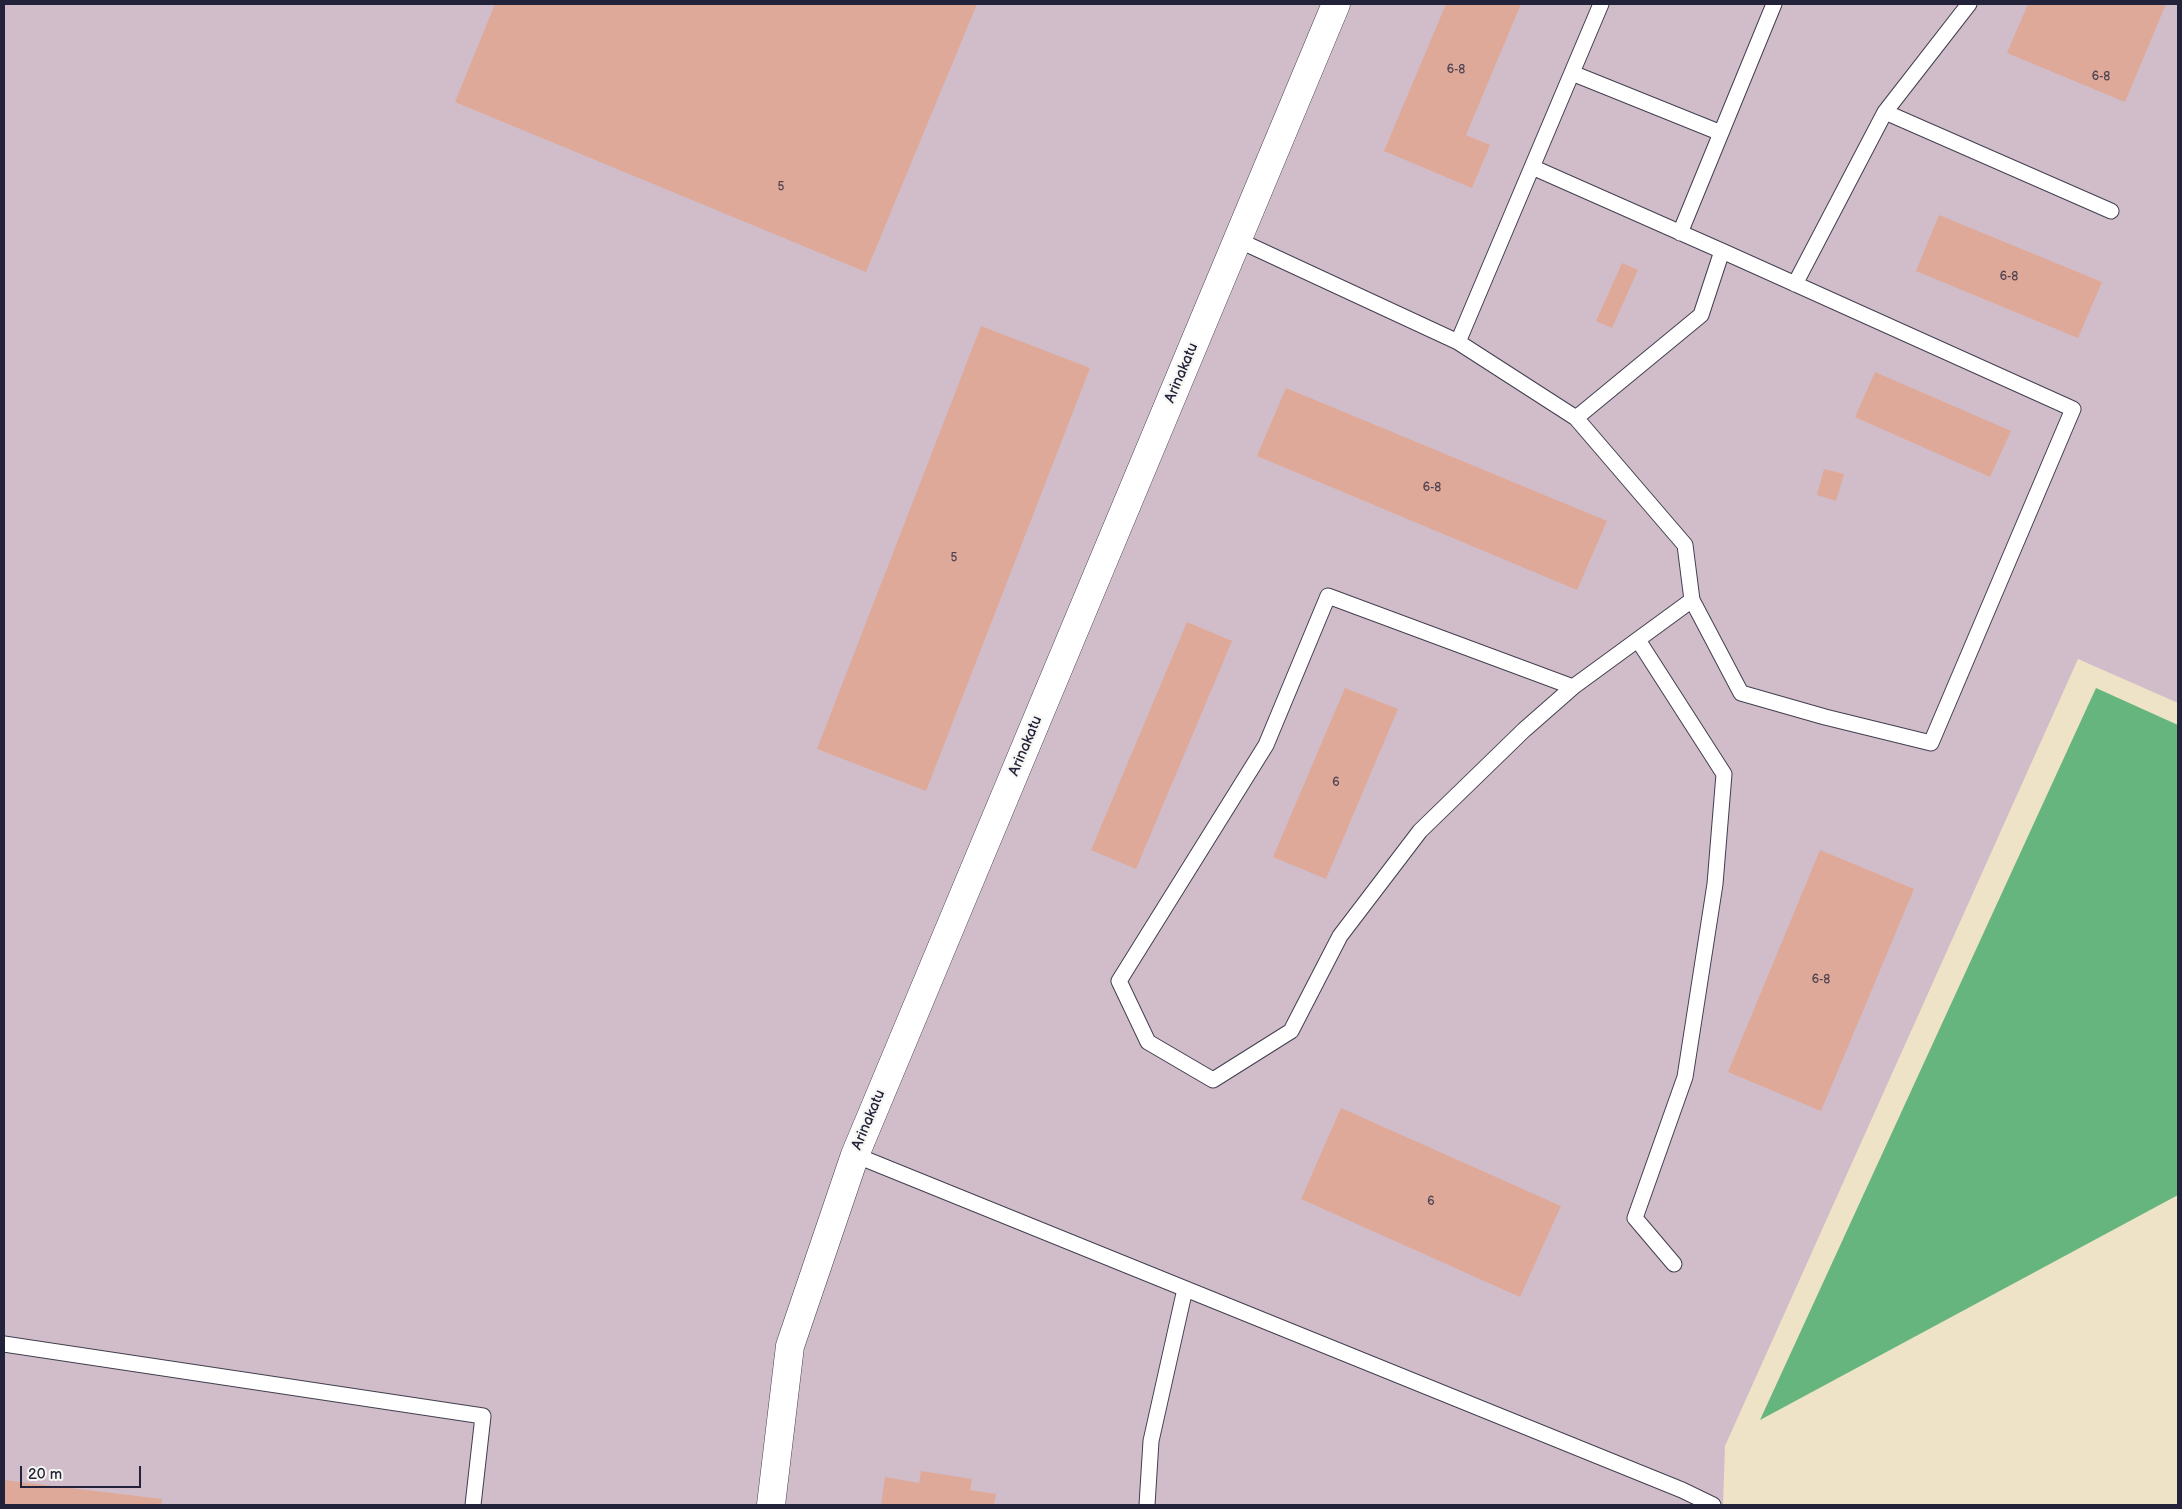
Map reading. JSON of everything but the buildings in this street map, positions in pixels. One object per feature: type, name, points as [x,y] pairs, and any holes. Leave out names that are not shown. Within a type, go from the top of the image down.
[{"type":"street","name":"Arinakatu","points":[[771,1505],[790,1346],[855,1154],[1336,4]]},
{"type":"lane","points":[[1458,342],[1601,4]]},
{"type":"lane","points":[[1680,233],[1774,4]]},
{"type":"lane","points":[[1795,284],[1885,112],[1969,4]]},
{"type":"lane","points":[[1572,73],[1721,133]]},
{"type":"lane","points":[[1885,112],[2111,211]]},
{"type":"lane","points":[[1238,240],[1458,342],[1576,418],[1684,545],[1692,600],[1740,693],[1825,717],[1931,742],[2073,409],[1532,167]]},
{"type":"lane","points":[[1576,418],[1701,315],[1722,251]]},
{"type":"lane","points":[[1573,686],[1328,596],[1266,745],[1119,981],[1148,1042],[1214,1080],[1291,1031],[1340,936],[1420,831],[1524,730],[1573,686],[1692,600]]},
{"type":"lane","points":[[1638,640],[1724,774],[1715,884],[1685,1077],[1635,1218],[1674,1264]]},
{"type":"lane","points":[[855,1154],[1713,1505]]},
{"type":"lane","points":[[1147,1505],[1150,1442],[1185,1288]]},
{"type":"lane","points":[[4,1344],[483,1416],[473,1505]]},
{"type":"shaded area","points":[[4,4],[2178,4],[2178,703],[2078,659],[1725,1446],[1723,1505],[4,1505]]},
{"type":"green space","points":[[2096,688],[2178,725],[2178,1195],[1760,1420]]}]
